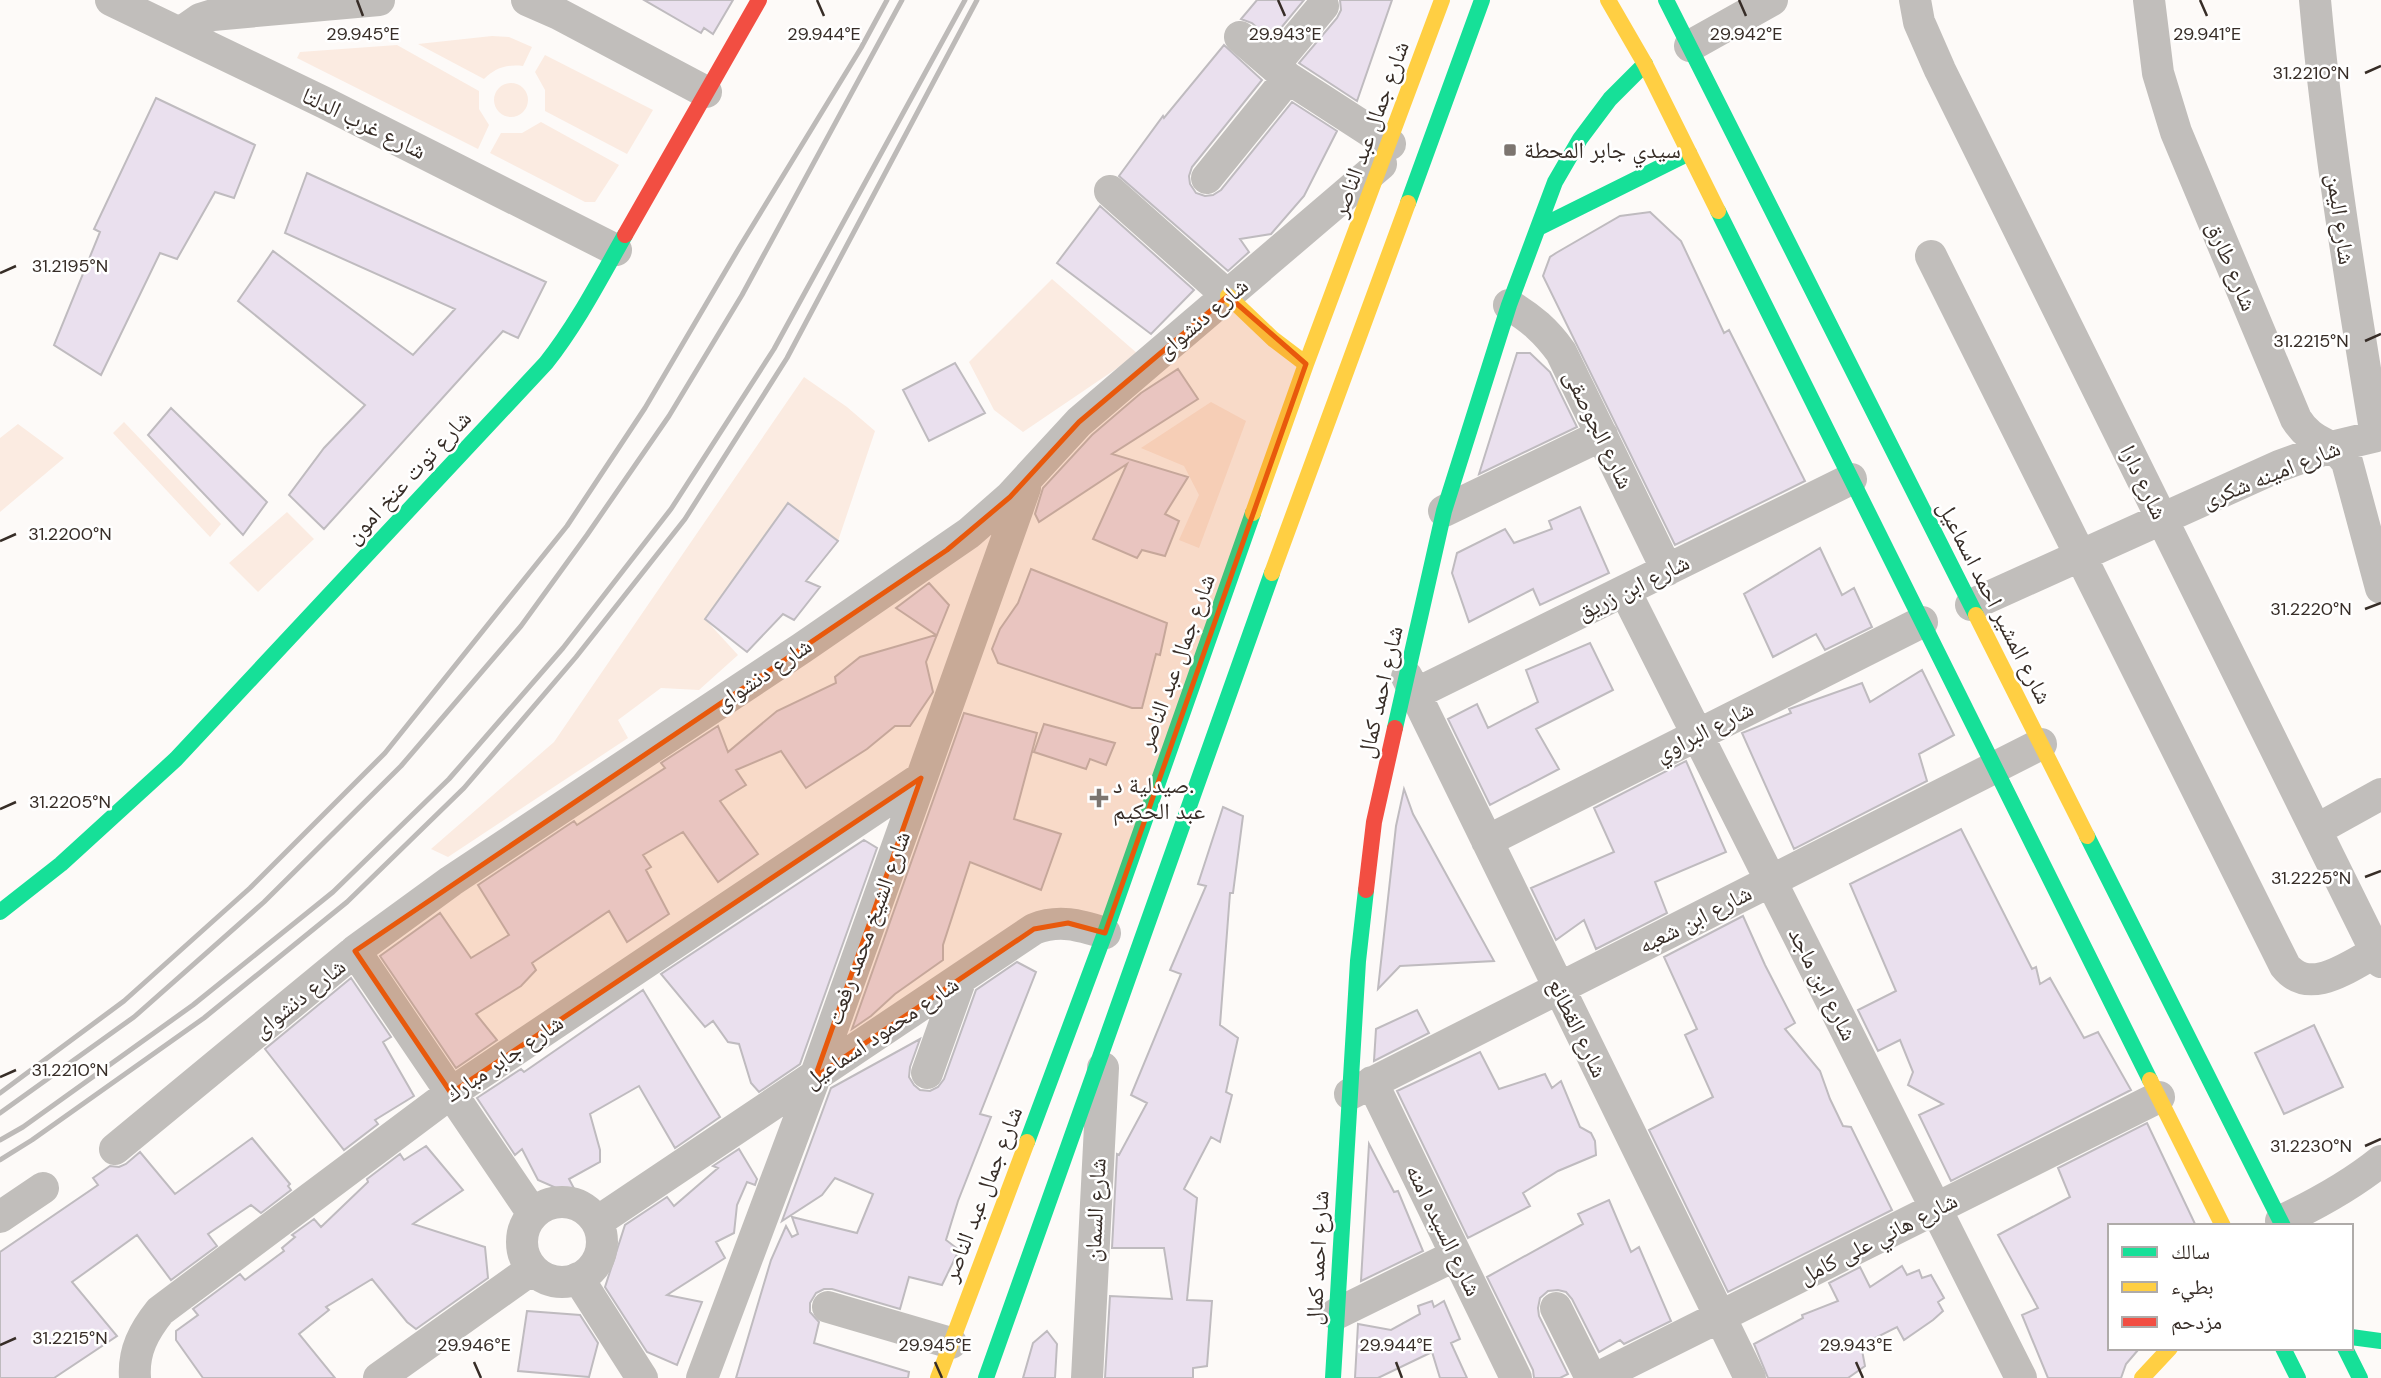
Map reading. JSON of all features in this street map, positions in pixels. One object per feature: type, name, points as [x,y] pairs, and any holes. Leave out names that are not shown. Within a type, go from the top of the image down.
[{"type":"main road","name":"شارع توت عنخ امون","points":[[0,912],[61,864],[176,759],[546,363],[575,324],[759,0]]},
{"type":"main road","name":"شارع جمال عبد الناصر","points":[[938,1378],[1105,933],[1306,364],[1442,0]]},
{"type":"main road","points":[[986,1378],[1236,672],[1482,0]]},
{"type":"main road","points":[[1608,0],[1645,64],[2222,1224]]},
{"type":"main road","name":"شارع المشير احمد اسماعيل","points":[[1666,0],[2282,1223]]},
{"type":"main road","name":"شارع احمد كمال","points":[[1332,1378],[1336,1314],[1361,1088],[1358,961],[1374,822],[1411,686],[1444,511],[1509,305],[1555,182],[1580,139],[1610,99],[1645,64]]},
{"type":"main road","points":[[1538,228],[1689,153]]},
{"type":"main road","points":[[1228,296],[1273,340],[1306,364]]},
{"type":"main road","points":[[2353,1337],[2381,1341]]},
{"type":"main road","points":[[2142,1378],[2168,1350]]},
{"type":"main road","points":[[2284,1350],[2298,1378]]},
{"type":"main road","points":[[2346,1350],[2360,1378]]},
{"type":"street","name":"شارع غرب الدلتا","points":[[111,0],[326,103],[616,250]]},
{"type":"street","points":[[180,33],[200,19],[213,15],[379,0]]},
{"type":"street","points":[[527,0],[559,14],[706,92]]},
{"type":"street","points":[[1690,46],[1772,0]]},
{"type":"street","name":"شارع دارا","points":[[1915,0],[1919,22],[1940,70],[2379,957]]},
{"type":"street","name":"شارع طارق","points":[[2149,0],[2158,73],[2176,132],[2296,419],[2311,437],[2341,453],[2347,462],[2381,588]]},
{"type":"street","name":"شارع اليمن","points":[[2315,0],[2345,249],[2379,436]]},
{"type":"street","points":[[1207,178],[1323,6]]},
{"type":"street","points":[[1240,37],[1386,153]]},
{"type":"street","name":"شارع دنشواى","points":[[115,1149],[355,951],[451,881],[947,550],[990,516],[1079,422],[1228,296],[1386,153]]},
{"type":"street","points":[[1110,191],[1228,296]]},
{"type":"street","points":[[1931,256],[2285,966],[2298,978],[2314,981],[2379,957]]},
{"type":"street","name":"شارع الجوصقى","points":[[1509,305],[1530,317],[1555,342],[1667,570]]},
{"type":"street","points":[[1444,511],[1601,435]]},
{"type":"street","name":"شارع امينه شكرى","points":[[1971,604],[2279,466],[2331,447],[2379,436]]},
{"type":"street","name":"شارع الشيخ محمد رفعت","points":[[702,1378],[815,1077],[1029,477]]},
{"type":"street","name":"شارع ابن زريق","points":[[1411,686],[1625,590],[1851,479]]},
{"type":"street","name":"شارع ابن ماجد","points":[[1625,590],[2021,1378]]},
{"type":"street","name":"شارع البراوي","points":[[1487,841],[1922,622]]},
{"type":"street","name":"شارع القطائع","points":[[1411,686],[1750,1378]]},
{"type":"street","name":"شارع ابن شعبه","points":[[1361,1088],[2041,744]]},
{"type":"street","name":"شارع جابر مبارك","points":[[135,1378],[138,1347],[146,1327],[160,1311],[451,1093],[921,778]]},
{"type":"street","points":[[2316,830],[2381,794]]},
{"type":"street","name":"شارع محمود اسماعيل","points":[[597,1222],[1024,935],[1045,925],[1068,923],[1105,933]]},
{"type":"street","points":[[355,951],[533,1214]]},
{"type":"street","points":[[927,1073],[961,978]]},
{"type":"street","name":"شارع السمان","points":[[1087,1378],[1104,1043]]},
{"type":"street","name":"شارع السيده امنه","points":[[1361,1088],[1456,1255],[1516,1378]]},
{"type":"street","name":"شارع هاني على كامل","points":[[1597,1378],[2159,1097]]},
{"type":"street","points":[[2282,1223],[2363,1176],[2381,1161]]},
{"type":"street","points":[[0,1217],[43,1188]]},
{"type":"street","points":[[567,1201],[589,1212],[597,1222],[601,1232],[600,1254],[587,1273],[578,1278],[558,1282],[540,1275],[526,1261],[522,1241],[527,1222],[542,1206],[567,1201]]},
{"type":"street","points":[[1336,1314],[1456,1255]]},
{"type":"street","points":[[379,1378],[532,1269]]},
{"type":"street","points":[[578,1278],[642,1378]]},
{"type":"street","points":[[828,1307],[951,1343]]},
{"type":"street","points":[[1556,1308],[1591,1378]]},
{"type":"highlighted area","points":[[1228,296],[1306,364],[1105,933],[1068,923],[1034,929],[815,1077],[921,778],[451,1093],[355,951],[947,550],[1010,497],[1079,422]]},
{"type":"shaded area","points":[[492,36],[509,37],[532,47],[523,66],[502,68],[484,79],[418,44]]},
{"type":"shaded area","points":[[397,45],[479,91],[479,109],[489,125],[478,149],[297,58],[300,52]]},
{"type":"shaded area","points":[[545,55],[653,110],[627,154],[545,111],[545,90],[535,72]]},
{"type":"shaded area","points":[[511,83],[523,88],[528,100],[523,112],[511,117],[499,112],[494,100],[499,88]]},
{"type":"shaded area","points":[[541,122],[619,165],[595,202],[585,202],[490,153],[501,133],[522,133]]},
{"type":"shaded area","points":[[1052,279],[1138,354],[1023,432],[994,410],[969,362]]},
{"type":"shaded area","points":[[804,377],[847,407],[875,431],[838,541],[788,504],[705,619],[738,655],[699,690],[661,688],[618,720],[628,738],[448,857],[431,849],[554,742]]},
{"type":"shaded area","points":[[1211,402],[1246,421],[1199,548],[1179,540],[1199,495],[1184,466],[1141,448]]},
{"type":"shaded area","points":[[124,422],[221,524],[210,537],[113,433]]},
{"type":"shaded area","points":[[18,424],[64,458],[0,512],[0,438]]},
{"type":"shaded area","points":[[287,512],[314,539],[258,592],[229,563]]},
{"type":"building","points":[[644,0],[733,0],[713,34],[704,28],[701,33]]},
{"type":"building","points":[[1257,0],[1304,0],[1271,40],[1252,23],[1241,19]]},
{"type":"building","points":[[1340,0],[1392,0],[1357,101],[1299,63],[1337,18],[1341,10]]},
{"type":"building","points":[[1224,45],[1262,80],[1192,167],[1190,184],[1196,193],[1205,196],[1221,190],[1292,102],[1337,131],[1304,196],[1271,234],[1240,239],[1249,252],[1228,271],[1119,176],[1163,116],[1164,118]]},
{"type":"building","points":[[156,98],[255,145],[234,198],[215,192],[177,259],[160,253],[101,375],[54,345],[100,232],[94,229]]},
{"type":"building","points":[[307,173],[546,282],[518,338],[503,331],[324,529],[289,495],[324,448],[365,405],[238,301],[273,251],[413,355],[455,309],[285,233]]},
{"type":"building","points":[[1100,206],[1194,290],[1151,334],[1057,263]]},
{"type":"building","points":[[1650,212],[1681,241],[1724,333],[1729,330],[1805,481],[1675,545],[1543,276],[1550,257],[1556,253],[1620,216]]},
{"type":"building","points":[[1517,353],[1530,353],[1550,372],[1577,427],[1479,474]]},
{"type":"building","points":[[955,363],[985,413],[929,441],[903,390]]},
{"type":"building","points":[[1178,369],[1198,399],[1112,454],[1188,477],[1165,514],[1179,521],[1165,556],[1142,550],[1137,558],[1093,539],[1127,464],[1039,522],[1035,514],[1043,488],[1092,435],[1141,393]]},
{"type":"building","points":[[171,408],[267,502],[243,535],[148,435]]},
{"type":"building","points":[[788,503],[838,541],[806,581],[820,587],[794,620],[783,614],[747,652],[705,619]]},
{"type":"building","points":[[1580,507],[1609,573],[1540,605],[1533,589],[1469,622],[1452,573],[1457,553],[1505,529],[1514,543],[1552,529],[1549,521]]},
{"type":"building","points":[[1820,548],[1842,595],[1854,588],[1872,627],[1825,650],[1816,634],[1773,657],[1744,594]]},
{"type":"building","points":[[1031,569],[1167,623],[1160,655],[1156,654],[1142,708],[1132,708],[998,663],[992,649],[1000,629],[1018,603]]},
{"type":"building","points":[[929,583],[949,605],[926,662],[933,692],[910,726],[895,726],[867,749],[806,788],[781,751],[736,770],[746,785],[720,801],[758,854],[718,882],[683,832],[643,855],[651,867],[646,870],[669,914],[627,942],[609,911],[532,963],[536,970],[521,986],[476,1014],[497,1040],[456,1068],[380,956],[440,913],[471,958],[509,935],[478,885],[574,821],[577,825],[665,768],[661,763],[718,726],[728,752],[777,711],[836,683],[835,677],[860,657],[936,635],[896,608]]},
{"type":"building","points":[[1590,643],[1613,690],[1536,729],[1559,769],[1490,805],[1448,719],[1477,704],[1488,728],[1538,702],[1526,670]]},
{"type":"building","points":[[1922,670],[1954,735],[1919,754],[1927,781],[1794,849],[1742,733],[1791,713],[1789,709],[1862,683],[1870,702]]},
{"type":"building","points":[[964,713],[1037,733],[1014,819],[1061,834],[1041,890],[970,862],[943,945],[943,960],[852,1029]]},
{"type":"building","points":[[1044,724],[1115,743],[1106,765],[1090,759],[1086,769],[1034,752]]},
{"type":"building","points":[[1686,761],[1726,852],[1655,882],[1667,913],[1596,949],[1584,920],[1556,940],[1531,888],[1614,852],[1594,808]]},
{"type":"building","points":[[1404,789],[1413,814],[1494,961],[1400,966],[1378,989],[1396,826]]},
{"type":"building","points":[[1223,807],[1243,816],[1233,893],[1230,893],[1220,1025],[1238,1038],[1226,1092],[1232,1095],[1220,1142],[1211,1137],[1184,1189],[1197,1198],[1187,1300],[1212,1301],[1207,1366],[1193,1368],[1193,1378],[1105,1378],[1110,1296],[1172,1299],[1164,1248],[1112,1248],[1117,1154],[1119,1155],[1147,1103],[1131,1095],[1181,974],[1170,970],[1206,886],[1198,884]]},
{"type":"building","points":[[1961,829],[2032,969],[2036,967],[2040,984],[2050,978],[2084,1038],[2098,1032],[2131,1090],[1951,1181],[1919,1115],[1943,1104],[1908,1085],[1913,1072],[1900,1040],[1878,1051],[1858,1010],[1896,991],[1850,884]]},
{"type":"building","points":[[864,840],[877,848],[800,1064],[759,1092],[751,1083],[739,1044],[728,1042],[713,1021],[705,1027],[661,974]]},
{"type":"building","points":[[1743,916],[1795,1023],[1785,1029],[1820,1071],[1843,1126],[1851,1127],[1892,1210],[1728,1292],[1649,1130],[1713,1097],[1685,1035],[1697,1029],[1664,957]]},
{"type":"building","points":[[1017,962],[1036,972],[980,1114],[991,1117],[958,1201],[946,1240],[959,1250],[942,1285],[909,1277],[900,1309],[832,1289],[816,1293],[810,1303],[810,1312],[819,1322],[814,1343],[909,1372],[908,1378],[736,1378],[771,1260],[786,1226],[792,1237],[798,1234],[792,1217],[857,1233],[873,1194],[835,1178],[822,1195],[782,1221],[831,1088],[920,1039],[909,1077],[920,1090],[930,1091],[938,1087],[944,1079],[976,990]]},
{"type":"building","points":[[351,978],[391,1037],[383,1042],[414,1096],[375,1120],[378,1124],[344,1150],[265,1049]]},
{"type":"building","points":[[643,990],[720,1117],[675,1148],[639,1086],[590,1114],[600,1150],[600,1162],[569,1179],[579,1198],[538,1180],[522,1149],[515,1155],[477,1098],[521,1069],[524,1072]]},
{"type":"building","points":[[1417,1010],[1429,1033],[1374,1061],[1376,1029]]},
{"type":"building","points":[[2314,1025],[2343,1087],[2284,1114],[2255,1053]]},
{"type":"building","points":[[1480,1052],[1499,1089],[1545,1074],[1552,1088],[1561,1081],[1580,1127],[1591,1133],[1595,1141],[1596,1155],[1558,1171],[1523,1193],[1530,1206],[1468,1238],[1397,1091]]},
{"type":"building","points":[[2147,1123],[2195,1224],[2108,1224],[2108,1350],[2138,1350],[2126,1364],[2121,1378],[2048,1378],[2022,1315],[2038,1308],[1998,1235],[2070,1197],[2058,1168]]},
{"type":"building","points":[[252,1138],[290,1184],[288,1186],[291,1190],[261,1213],[251,1205],[208,1234],[217,1246],[171,1280],[137,1235],[72,1282],[117,1336],[54,1378],[0,1378],[0,1252],[98,1185],[93,1178],[110,1166],[119,1167],[126,1164],[140,1152],[175,1194]]},
{"type":"building","points":[[1369,1144],[1394,1192],[1398,1191],[1423,1251],[1361,1281]]},
{"type":"building","points":[[426,1146],[463,1190],[413,1224],[485,1247],[488,1278],[416,1329],[407,1322],[372,1279],[326,1307],[329,1310],[299,1334],[335,1378],[203,1378],[176,1340],[176,1331],[198,1315],[193,1309],[240,1274],[245,1280],[284,1251],[282,1248],[295,1237],[292,1235],[314,1219],[321,1227],[368,1182],[367,1179],[400,1154],[404,1160]]},
{"type":"building","points":[[739,1149],[757,1179],[755,1185],[747,1182],[737,1205],[734,1233],[716,1242],[725,1258],[667,1295],[702,1302],[677,1365],[647,1352],[605,1287],[625,1225],[667,1197],[674,1206],[718,1168],[713,1166]]},
{"type":"building","points":[[1609,1200],[1631,1252],[1639,1247],[1671,1321],[1624,1344],[1620,1340],[1599,1352],[1572,1299],[1566,1292],[1548,1291],[1540,1298],[1539,1316],[1568,1374],[1560,1378],[1534,1378],[1533,1370],[1487,1277],[1583,1224],[1578,1214]]},
{"type":"building","points":[[1902,1266],[1907,1275],[1919,1270],[1922,1278],[1931,1275],[1944,1298],[1938,1302],[1943,1311],[1933,1320],[1904,1340],[1897,1327],[1861,1345],[1865,1366],[1848,1378],[1768,1378],[1754,1344],[1803,1318],[1802,1315],[1838,1301],[1829,1283],[1860,1267],[1870,1287]]},
{"type":"building","points":[[1432,1301],[1434,1307],[1444,1301],[1460,1339],[1451,1343],[1467,1378],[1440,1378],[1432,1352],[1378,1378],[1355,1378],[1358,1324],[1391,1330],[1420,1314],[1418,1306]]},
{"type":"building","points":[[527,1311],[580,1315],[598,1343],[589,1377],[518,1371]]},
{"type":"building","points":[[1047,1331],[1057,1344],[1055,1378],[1023,1378],[1033,1343]]},
{"type":"railway","points":[[0,1093],[124,1001],[250,888],[385,753],[567,526],[645,408],[861,48],[887,0]]},
{"type":"railway","points":[[0,1113],[134,1017],[264,902],[401,766],[521,626],[669,416],[742,295],[902,0]]},
{"type":"railway","points":[[0,1140],[23,1127],[193,1005],[333,892],[449,779],[563,648],[671,509],[774,349],[965,0]]},
{"type":"railway","points":[[0,1160],[204,1018],[347,902],[464,788],[576,657],[685,519],[787,358],[977,0]]},
{"type":"traffic: fast","points":[[1408,203],[1482,0]]},
{"type":"traffic: fast","points":[[1666,0],[1976,615]]},
{"type":"traffic: fast","points":[[1395,728],[1444,511],[1509,305],[1555,182],[1580,139],[1610,99],[1645,64]]},
{"type":"traffic: fast","points":[[1538,228],[1689,153]]},
{"type":"traffic: fast","points":[[1718,211],[2150,1080]]},
{"type":"traffic: fast","points":[[0,912],[61,864],[176,759],[546,363],[578,317],[625,235]]},
{"type":"traffic: fast","points":[[1027,1142],[1105,933],[1253,513]]},
{"type":"traffic: fast","points":[[986,1378],[1272,573]]},
{"type":"traffic: fast","points":[[2087,836],[2282,1224]]},
{"type":"traffic: fast","points":[[1333,1378],[1358,961],[1366,890]]},
{"type":"traffic: fast","points":[[2353,1337],[2381,1341]]},
{"type":"traffic: fast","points":[[2284,1350],[2298,1378]]},
{"type":"traffic: fast","points":[[2346,1350],[2360,1378]]},
{"type":"traffic: slow","points":[[1253,513],[1442,0]]},
{"type":"traffic: slow","points":[[1608,0],[1645,64],[1718,211]]},
{"type":"traffic: slow","points":[[1272,573],[1408,203]]},
{"type":"traffic: slow","points":[[1228,296],[1273,339],[1306,364]]},
{"type":"traffic: slow","points":[[1976,615],[2087,836]]},
{"type":"traffic: slow","points":[[2150,1080],[2222,1224]]},
{"type":"traffic: slow","points":[[938,1378],[1027,1142]]},
{"type":"traffic: slow","points":[[2142,1378],[2168,1350]]},
{"type":"traffic: jam","points":[[625,235],[759,0]]},
{"type":"traffic: jam","points":[[1366,890],[1374,822],[1395,728]]},
{"type":"place","name":"سيدي جابر المحطة","points":[[1510,150]]},
{"type":"place","name":"صيدلية د. عبد الحكيم","points":[[1099,798]]}]
